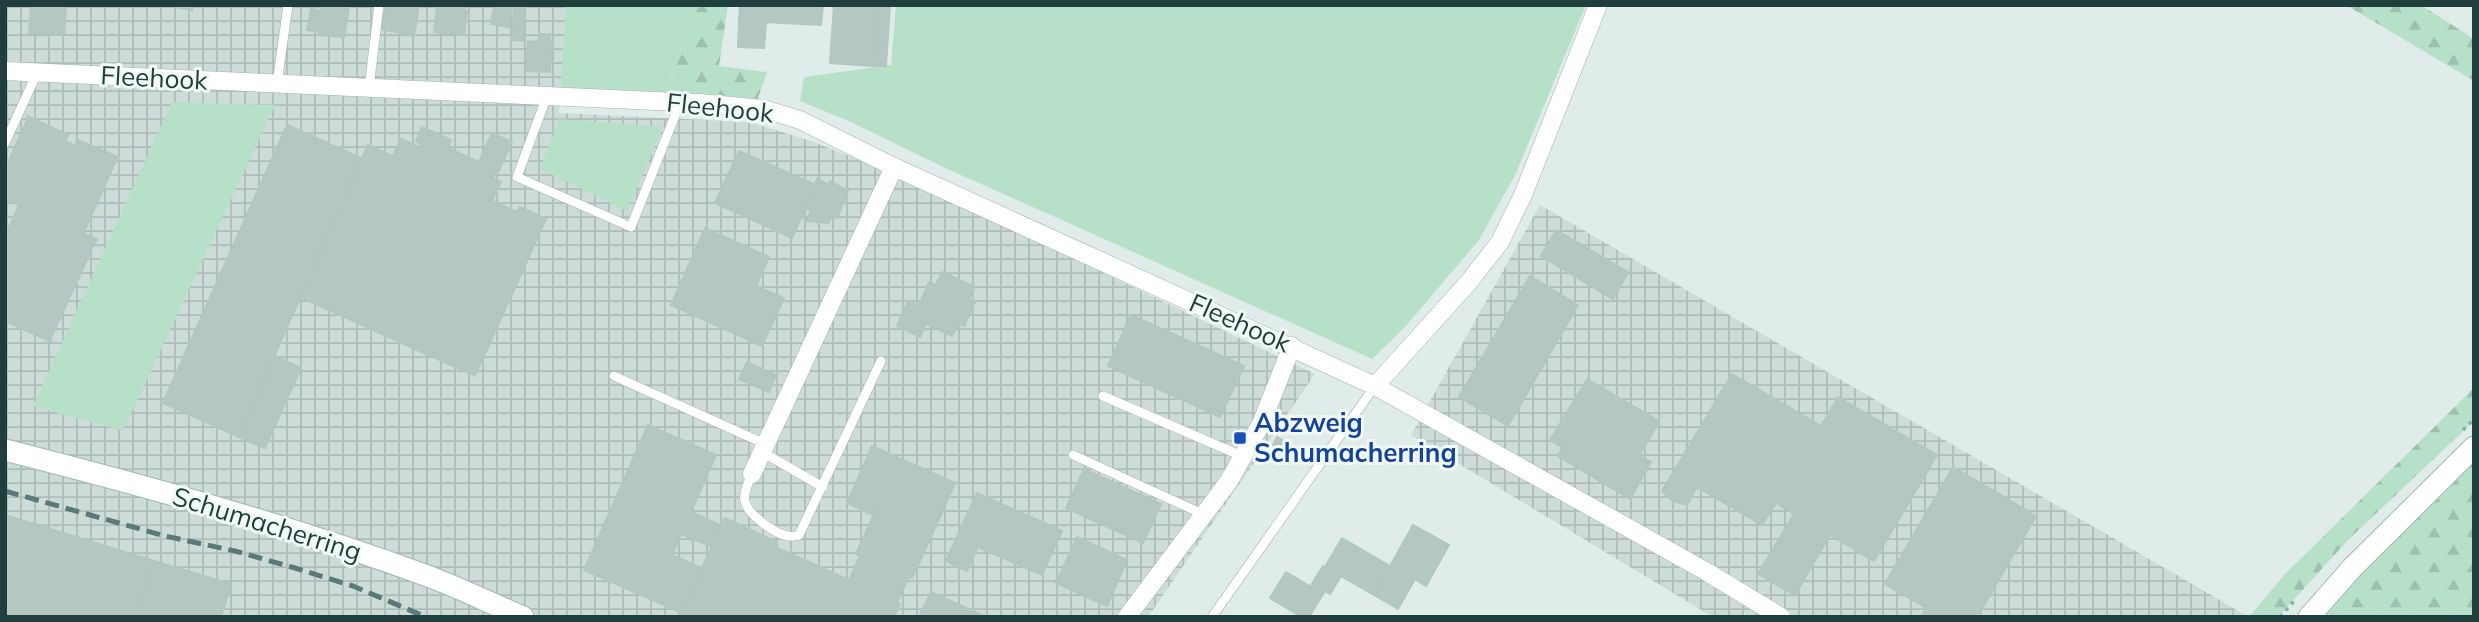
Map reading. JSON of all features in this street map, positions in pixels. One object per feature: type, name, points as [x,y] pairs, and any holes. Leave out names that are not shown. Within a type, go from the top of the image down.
[{"type":"main road","points":[[2309,617],[2352,568],[2474,447]]},
{"type":"main road","name":"Schumacherring","points":[[5,450],[314,536],[427,576],[523,617]]},
{"type":"street","points":[[1375,386],[1468,283],[1500,242],[1523,195],[1598,5]]},
{"type":"street","name":"Fleehook","points":[[5,71],[680,103],[776,112],[800,120],[894,167],[1375,386],[1707,572],[1781,617]]},
{"type":"street","points":[[752,474],[894,167]]},
{"type":"street","points":[[1127,617],[1205,515],[1244,457],[1261,424],[1292,346]]},
{"type":"lane","points":[[277,84],[288,5]]},
{"type":"lane","points":[[369,88],[379,5]]},
{"type":"lane","points":[[5,143],[37,73]]},
{"type":"lane","points":[[547,96],[517,177],[631,227],[680,103]]},
{"type":"lane","points":[[752,474],[744,499],[748,509],[760,521],[788,536],[799,535],[881,361]]},
{"type":"lane","points":[[614,376],[764,448],[823,487]]},
{"type":"lane","points":[[1212,617],[1375,386]]},
{"type":"lane","points":[[1103,396],[1244,457]]},
{"type":"lane","points":[[1073,455],[1205,515]]},
{"type":"shaded area","points":[[5,5],[566,5],[559,113],[750,122],[814,142],[909,180],[1315,374],[1148,617],[5,617]]},
{"type":"shaded area","points":[[1540,205],[2249,617],[1713,617],[1411,435]]},
{"type":"green space","points":[[566,5],[695,5],[665,97],[560,93]]},
{"type":"green space","points":[[695,5],[728,5],[719,66],[767,72],[757,101],[665,97]]},
{"type":"green space","points":[[896,5],[1586,5],[1516,173],[1479,240],[1405,327],[1372,359],[800,101],[804,77],[891,65]]},
{"type":"green space","points":[[2346,5],[2421,5],[2474,39],[2474,81]]},
{"type":"green space","points":[[172,102],[275,105],[123,431],[33,406]]},
{"type":"green space","points":[[559,119],[663,127],[627,211],[540,169]]},
{"type":"green space","points":[[2474,388],[2474,421],[2349,539],[2278,617],[2249,617],[2284,575]]},
{"type":"green space","points":[[2474,453],[2474,617],[2314,617]]},
{"type":"building","points":[[31,5],[66,6],[64,35],[29,33]]},
{"type":"building","points":[[165,5],[193,5],[192,10]]},
{"type":"building","points":[[325,5],[349,6],[344,37],[319,35],[319,32],[307,30],[311,9],[321,11],[321,7],[325,8]]},
{"type":"building","points":[[386,5],[419,5],[414,36],[381,29]]},
{"type":"building","points":[[443,5],[465,5],[464,10],[467,11],[464,35],[434,32],[437,7],[443,8]]},
{"type":"building","points":[[494,5],[512,5],[509,27],[491,24]]},
{"type":"building","points":[[740,5],[823,5],[821,25],[739,21]]},
{"type":"building","points":[[834,5],[875,5],[872,66],[830,63]]},
{"type":"building","points":[[875,5],[890,5],[886,66],[872,66]]},
{"type":"building","points":[[514,6],[524,7],[523,41],[512,40]]},
{"type":"building","points":[[739,21],[766,22],[764,48],[738,47]]},
{"type":"building","points":[[539,34],[550,34],[550,72],[526,71],[528,41],[538,42]]},
{"type":"building","points":[[27,116],[68,135],[65,141],[75,146],[78,140],[120,158],[117,158],[83,234],[5,199],[5,169]]},
{"type":"building","points":[[287,125],[361,158],[239,437],[163,403]]},
{"type":"building","points":[[422,127],[451,140],[448,148],[479,162],[492,133],[512,142],[493,178],[501,182],[492,201],[393,156],[401,139],[420,147],[421,144],[416,141]]},
{"type":"building","points":[[368,145],[517,212],[520,207],[546,219],[475,376],[300,297]]},
{"type":"building","points":[[739,151],[816,185],[792,238],[715,203]]},
{"type":"building","points":[[817,179],[829,185],[830,181],[848,191],[837,219],[833,214],[829,223],[806,221],[811,211],[805,208]]},
{"type":"building","points":[[19,205],[98,240],[50,340],[52,342],[5,321],[5,236]]},
{"type":"building","points":[[705,228],[769,257],[756,286],[784,298],[762,346],[671,305]]},
{"type":"building","points":[[1556,230],[1628,272],[1613,299],[1541,256]]},
{"type":"building","points":[[942,272],[975,287],[969,299],[975,302],[964,326],[958,324],[952,336],[920,321],[925,309],[919,305],[929,282],[936,285]]},
{"type":"building","points":[[1530,276],[1578,305],[1508,426],[1459,397]]},
{"type":"building","points":[[908,301],[925,309],[920,321],[926,324],[920,337],[897,326]]},
{"type":"building","points":[[1131,315],[1244,366],[1220,417],[1108,366]]},
{"type":"building","points":[[275,356],[301,368],[265,448],[239,437]]},
{"type":"building","points":[[747,362],[776,375],[769,392],[739,379]]},
{"type":"building","points":[[1732,374],[1821,426],[1838,397],[1937,455],[1874,561],[1830,535],[1795,595],[1758,574],[1794,514],[1776,503],[1762,525],[1697,487],[1687,505],[1673,501],[1662,491]]},
{"type":"building","points":[[1587,379],[1659,421],[1639,456],[1651,462],[1630,499],[1558,456],[1563,447],[1550,440]]},
{"type":"building","points":[[648,425],[716,455],[691,512],[722,526],[712,547],[681,534],[672,555],[702,568],[682,613],[584,570]]},
{"type":"building","points":[[1277,437],[1284,441],[1280,449],[1273,445]]},
{"type":"building","points":[[872,446],[955,483],[936,526],[880,500],[873,515],[847,503]]},
{"type":"building","points":[[1953,467],[2036,516],[1977,617],[1921,617],[1926,608],[1885,584]]},
{"type":"building","points":[[1084,469],[1161,504],[1143,543],[1066,508]]},
{"type":"building","points":[[977,493],[1062,531],[1042,575],[978,547],[967,571],[946,561]]},
{"type":"building","points":[[880,500],[936,526],[897,603],[900,604],[894,617],[680,616],[725,518],[777,542],[775,547],[849,580],[860,556],[856,554]]},
{"type":"building","points":[[5,515],[154,561],[136,617],[5,617]]},
{"type":"building","points":[[1413,525],[1449,545],[1426,586],[1415,579],[1398,609],[1374,595]]},
{"type":"building","points":[[1077,537],[1127,560],[1107,606],[1056,583]]},
{"type":"building","points":[[1342,538],[1390,566],[1374,595],[1325,567]]},
{"type":"building","points":[[154,561],[231,584],[221,617],[136,617]]},
{"type":"building","points":[[1323,566],[1341,576],[1330,594],[1325,591],[1323,594],[1310,587]]},
{"type":"building","points":[[1286,572],[1323,594],[1309,617],[1302,617],[1270,598]]},
{"type":"building","points":[[931,592],[982,615],[919,617]]},
{"type":"railway","points":[[5,491],[165,536],[235,551],[295,568],[353,586],[426,617]]},
{"type":"place","name":"Abzweig Schumacherring","points":[[1240,438]]}]
